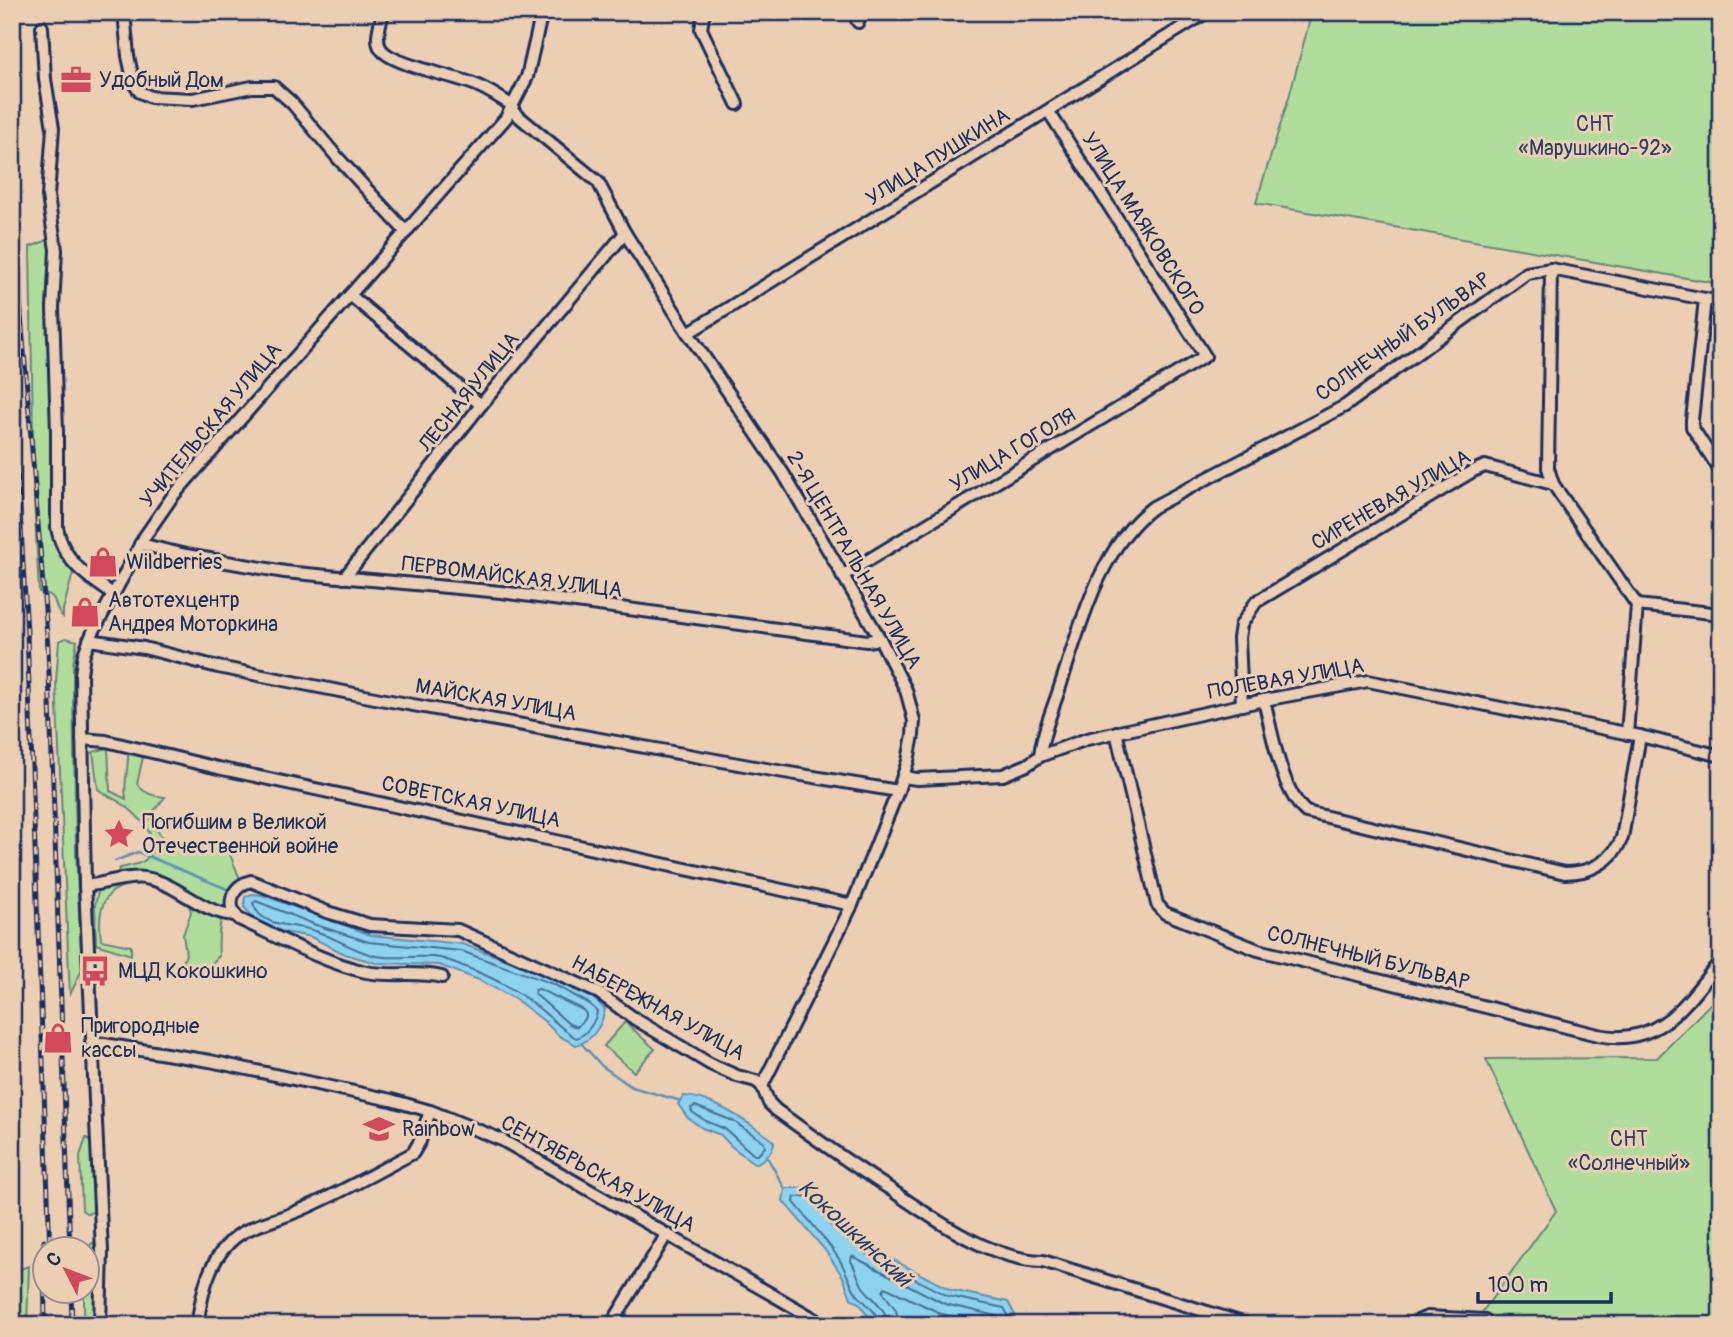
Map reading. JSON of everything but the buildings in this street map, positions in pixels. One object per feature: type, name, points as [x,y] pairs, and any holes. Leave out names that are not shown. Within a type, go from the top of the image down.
[{"type":"street","points":[[124,12],[126,44],[136,88],[148,96],[193,99],[253,87],[274,87],[292,103],[406,232]]},
{"type":"street","points":[[383,12],[377,39],[386,54],[406,63],[470,82],[512,108]]},
{"type":"street","name":"УЧИТЕЛЬСКАЯ УЛИЦА","points":[[100,1325],[102,1262],[85,886],[81,680],[89,640],[152,524],[185,481],[512,108],[527,77],[542,12]]},
{"type":"street","points":[[704,12],[701,29],[737,104]]},
{"type":"street","name":"УЛИЦА ПУШКИНА","points":[[688,333],[1206,12]]},
{"type":"street","points":[[42,27],[53,128],[48,196],[56,250],[53,307],[57,527],[60,542],[72,562],[90,579],[113,594]]},
{"type":"street","name":"2-Я ЦЕНТРАЛЬНАЯ УЛИЦА","points":[[512,108],[598,182],[625,233],[688,333],[783,473],[880,639],[906,690],[914,720],[911,750],[903,777],[852,905],[762,1086]]},
{"type":"street","name":"УЛИЦА МАЯКОВСКОГО","points":[[1049,111],[1205,356]]},
{"type":"street","name":"ЛЕСНАЯ УЛИЦА","points":[[344,578],[481,405],[625,233]]},
{"type":"street","points":[[1627,734],[1637,606],[1553,484],[1548,464],[1551,269],[1721,302]]},
{"type":"street","name":"СОЛНЕЧНЫЙ БУЛЬВАР","points":[[1040,757],[1078,633],[1104,566],[1142,515],[1345,406],[1527,274],[1551,269]]},
{"type":"street","points":[[350,295],[481,405]]},
{"type":"street","points":[[1705,299],[1692,427],[1721,472]]},
{"type":"street","name":"УЛИЦА ГОГОЛЯ","points":[[842,576],[1205,356]]},
{"type":"street","name":"СИРЕНЕВАЯ УЛИЦА","points":[[1242,705],[1239,638],[1241,625],[1256,602],[1485,466],[1553,484]]},
{"type":"street","name":"ПЕРВОМАЙСКАЯ УЛИЦА","points":[[140,544],[285,572],[489,590],[867,641],[880,639]]},
{"type":"street","points":[[1637,606],[1721,614]]},
{"type":"street","name":"МАЙСКАЯ УЛИЦА","points":[[89,640],[144,648],[218,667],[380,699],[898,791]]},
{"type":"street","name":"ПОЛЕВАЯ УЛИЦА","points":[[903,777],[917,779],[1003,775],[1074,743],[1116,732],[1368,681],[1640,736],[1721,756]]},
{"type":"street","points":[[1264,700],[1288,789],[1295,803],[1306,812],[1565,873],[1586,871],[1615,854],[1622,838],[1640,736]]},
{"type":"street","name":"СОЛНЕЧНЫЙ БУЛЬВАР","points":[[1116,732],[1157,904],[1165,913],[1258,950],[1598,1035],[1623,1038],[1638,1036],[1662,1025],[1686,1003],[1721,960]]},
{"type":"street","name":"СОВЕТСКАЯ УЛИЦА","points":[[82,739],[106,741],[208,766],[852,905]]},
{"type":"street","points":[[85,886],[133,877],[146,878],[214,912],[234,912],[239,919],[349,967],[387,975],[425,974],[442,977]]},
{"type":"street","name":"НАБЕРЕЖНАЯ УЛИЦА","points":[[234,912],[232,899],[236,890],[251,881],[361,923],[381,927],[458,930],[599,993],[635,1019],[702,1059],[762,1086]]},
{"type":"street","name":"СЕНТЯБРЬСКАЯ УЛИЦА","points":[[91,1042],[210,1061],[430,1111],[502,1140],[825,1325]]},
{"type":"street","points":[[762,1086],[769,1103],[776,1110],[875,1180],[972,1240],[1017,1258],[1042,1261],[1249,1325]]},
{"type":"street","points":[[197,1325],[205,1280],[219,1254],[230,1242],[240,1234],[300,1211],[413,1153],[430,1111]]},
{"type":"street","points":[[611,1325],[667,1234]]},
{"type":"street","points":[[1408,1325],[1427,1317],[1485,1320]]},
{"type":"green space","name":"СНТ «Марушкино-92»","points":[[1312,12],[1721,12],[1721,284],[1256,203]]},
{"type":"green space","points":[[48,240],[51,246],[52,528],[55,542],[73,573],[63,617],[51,595],[39,592],[34,497],[30,247]]},
{"type":"green space","points":[[66,638],[77,641],[73,664],[73,696],[76,854],[82,969],[70,995],[56,682],[59,641]]},
{"type":"green space","points":[[108,748],[110,791],[126,799],[128,752],[143,757],[137,784],[150,794],[165,797],[149,817],[161,835],[179,847],[227,847],[240,879],[229,896],[222,915],[219,956],[206,969],[196,974],[179,974],[186,954],[183,935],[191,912],[188,899],[152,885],[141,883],[120,887],[112,892],[103,905],[101,940],[131,946],[131,955],[96,944],[95,905],[99,888],[109,887],[120,868],[145,860],[153,845],[147,828],[134,813],[98,789],[93,752]]},
{"type":"green space","name":"СНТ «Солнечный»","points":[[1721,993],[1721,1325],[1485,1325],[1480,1315],[1556,1211],[1486,1059],[1657,1058]]},
{"type":"green space","points":[[625,1022],[655,1049],[634,1072],[604,1046]]},
{"type":"green space","points":[[86,1138],[93,1141],[95,1212],[86,1213],[82,1210],[80,1156]]},
{"type":"green space","points":[[29,1266],[27,1325],[12,1325],[20,1269]]},
{"type":"green space","points":[[84,1306],[96,1306],[96,1325],[84,1325]]},
{"type":"water","points":[[252,894],[262,895],[371,935],[462,944],[555,977],[592,997],[605,1009],[602,1021],[592,1036],[576,1045],[559,1036],[514,998],[479,980],[439,965],[376,963],[345,954],[311,937],[273,930],[257,922],[244,907],[245,897]]},
{"type":"water","points":[[684,1096],[707,1101],[750,1124],[774,1142],[770,1153],[755,1164],[721,1135],[702,1128],[687,1117],[678,1104]]},
{"type":"water","points":[[808,1186],[826,1203],[838,1223],[874,1250],[951,1290],[1008,1302],[1015,1315],[1014,1325],[874,1325],[860,1304],[851,1298],[843,1277],[825,1250],[783,1201],[785,1189]]},
{"type":"waterway","points":[[115,861],[138,852],[227,889]]},
{"type":"waterway","name":"Кокошкинский","points":[[581,1043],[602,1066],[632,1087],[681,1101]]},
{"type":"waterway","name":"Кокошкинский","points":[[766,1155],[785,1189]]},
{"type":"railway","points":[[12,54],[20,302],[48,647],[69,1236]]},
{"type":"railway","points":[[12,371],[27,633],[49,1236]]},
{"type":"railway","points":[[45,1306],[45,1325]]},
{"type":"railway","points":[[71,1306],[72,1325]]},
{"type":"place","name":"Удобный Дом","points":[[76,80]]},
{"type":"place","name":"Wildberries","points":[[103,562]]},
{"type":"place","name":"Автотехцентр Андрея Моторкина","points":[[85,612]]},
{"type":"place","name":"Погибшим в Великой Отечественной войне","points":[[119,834]]},
{"type":"place","name":"МЦД Кокошкино","points":[[95,971]]},
{"type":"place","name":"Пригородные кассы","points":[[58,1038]]},
{"type":"place","name":"Rainbow","points":[[379,1129]]}]
